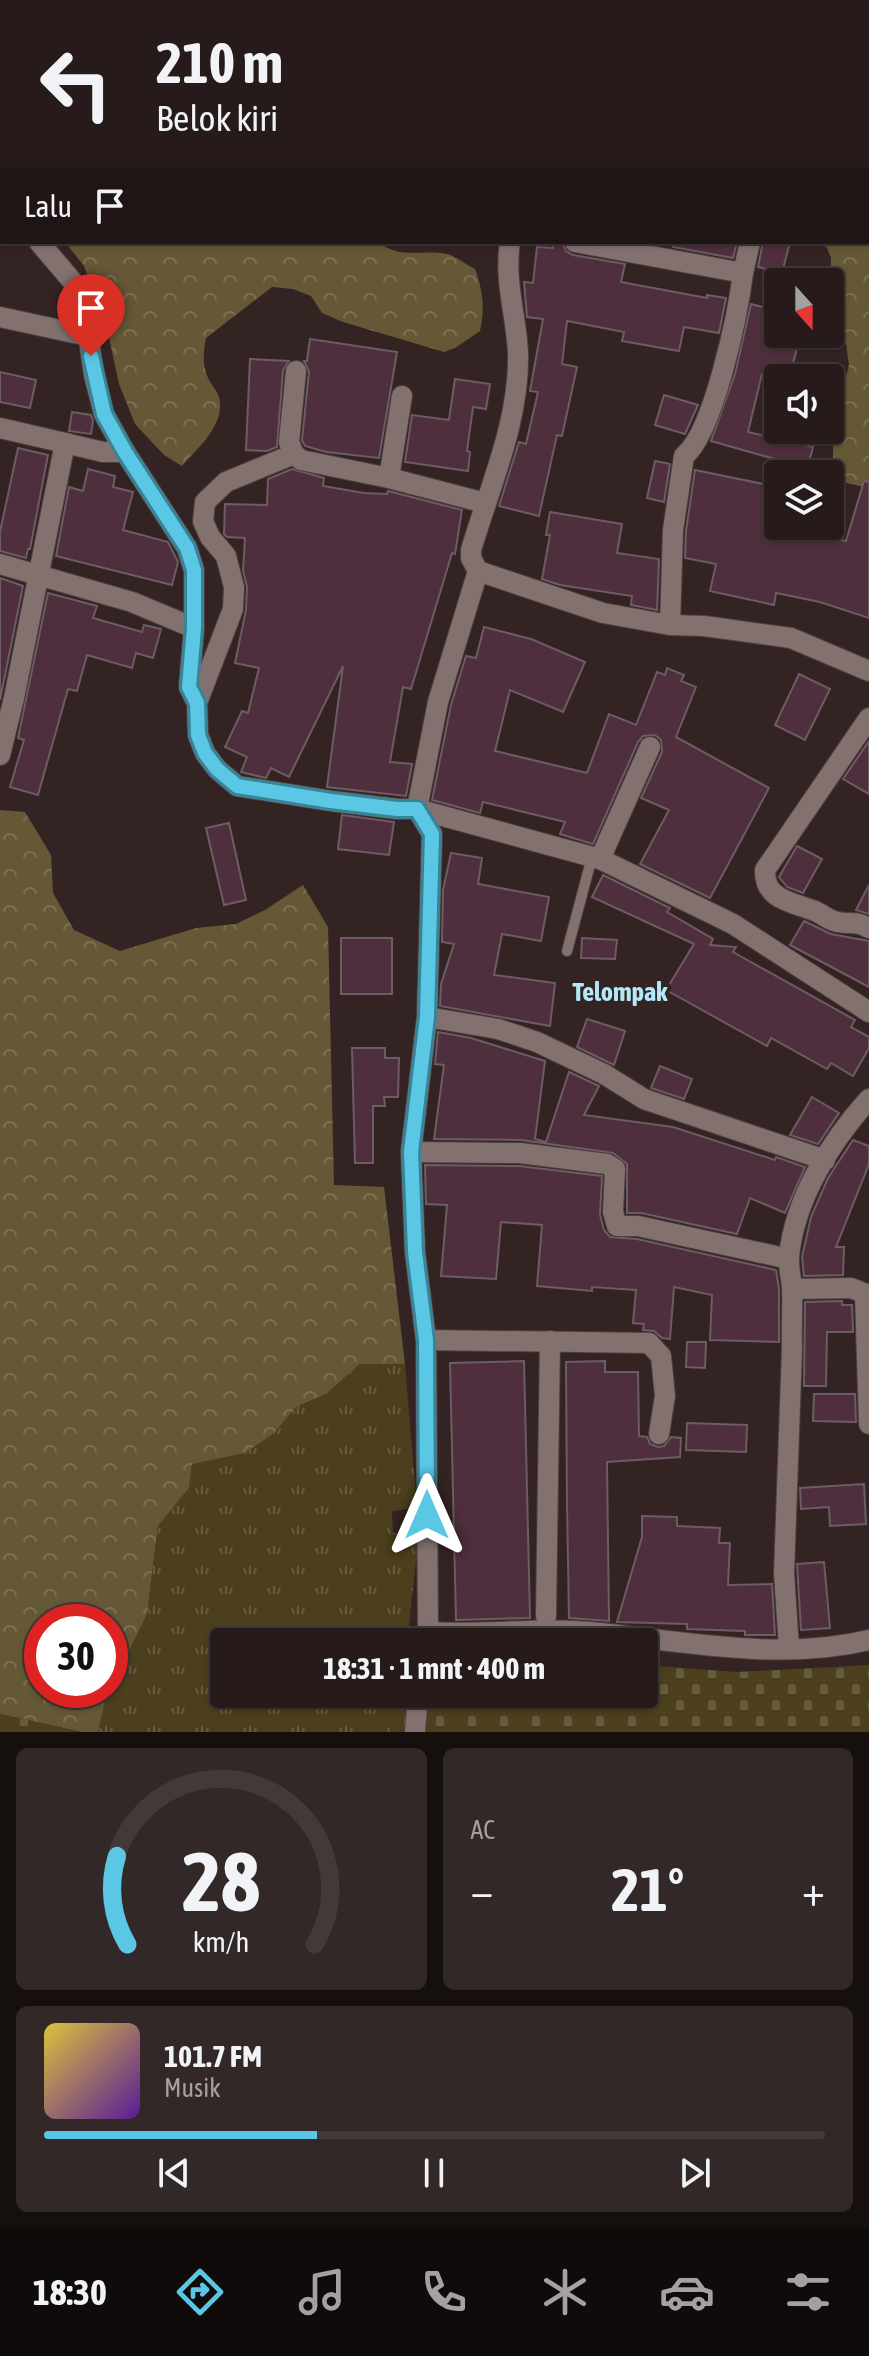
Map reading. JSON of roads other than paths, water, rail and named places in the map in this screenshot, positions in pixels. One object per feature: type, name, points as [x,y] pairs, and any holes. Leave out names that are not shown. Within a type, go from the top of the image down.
[{"type":"street","points":[[41,244],[73,282],[104,414],[187,548],[194,570],[194,628],[189,687],[197,703]]},
{"type":"street","points":[[510,244],[509,300],[518,352],[515,405],[471,550],[471,558],[478,571],[603,613],[670,625],[704,626],[791,638],[869,671]]},
{"type":"street","points":[[586,244],[743,273]]},
{"type":"street","points":[[670,625],[673,530],[684,456],[693,449],[712,405],[739,302],[750,244]]},
{"type":"street","points":[[0,317],[88,336]]},
{"type":"street","points":[[296,371],[289,442],[294,454],[301,460],[389,478],[485,503]]},
{"type":"street","points":[[389,478],[402,396]]},
{"type":"street","points":[[0,428],[103,452],[125,452]]},
{"type":"street","points":[[0,755],[65,443]]},
{"type":"street","points":[[294,454],[226,482],[205,502],[203,521],[210,537],[226,556],[234,587],[233,609],[197,703],[198,735],[205,753],[217,769],[237,786],[357,804],[417,809],[596,858],[733,924],[869,1012]]},
{"type":"street","points":[[0,564],[132,602],[194,628]]},
{"type":"street","points":[[427,1628],[426,1340],[415,1252],[411,1152],[427,1017],[432,834],[417,809],[438,702],[478,571]]},
{"type":"street","points":[[869,718],[765,870],[765,880],[769,890],[778,898],[837,922],[858,922],[869,928]]},
{"type":"street","points":[[596,858],[650,747]]},
{"type":"street","points":[[427,1017],[498,1029],[537,1042],[604,1074],[644,1099],[825,1160]]},
{"type":"street","points":[[789,1648],[784,1573],[792,1289],[789,1259],[808,1189],[825,1160],[867,1105]]},
{"type":"street","points":[[411,1152],[520,1153],[607,1164],[615,1169],[613,1212],[617,1226],[638,1226],[789,1259]]},
{"type":"street","points":[[792,1289],[851,1288],[867,1294],[869,1424]]},
{"type":"street","points":[[426,1340],[649,1343],[661,1356],[665,1396],[659,1434]]},
{"type":"street","points":[[546,1616],[550,1341]]},
{"type":"street","points":[[658,1639],[789,1648],[841,1646],[869,1640]]},
{"type":"street","points":[[415,1732],[417,1708]]},
{"type":"lane","points":[[567,951],[596,858]]},
{"type":"district","name":"Telompak","points":[[620,992]]}]
